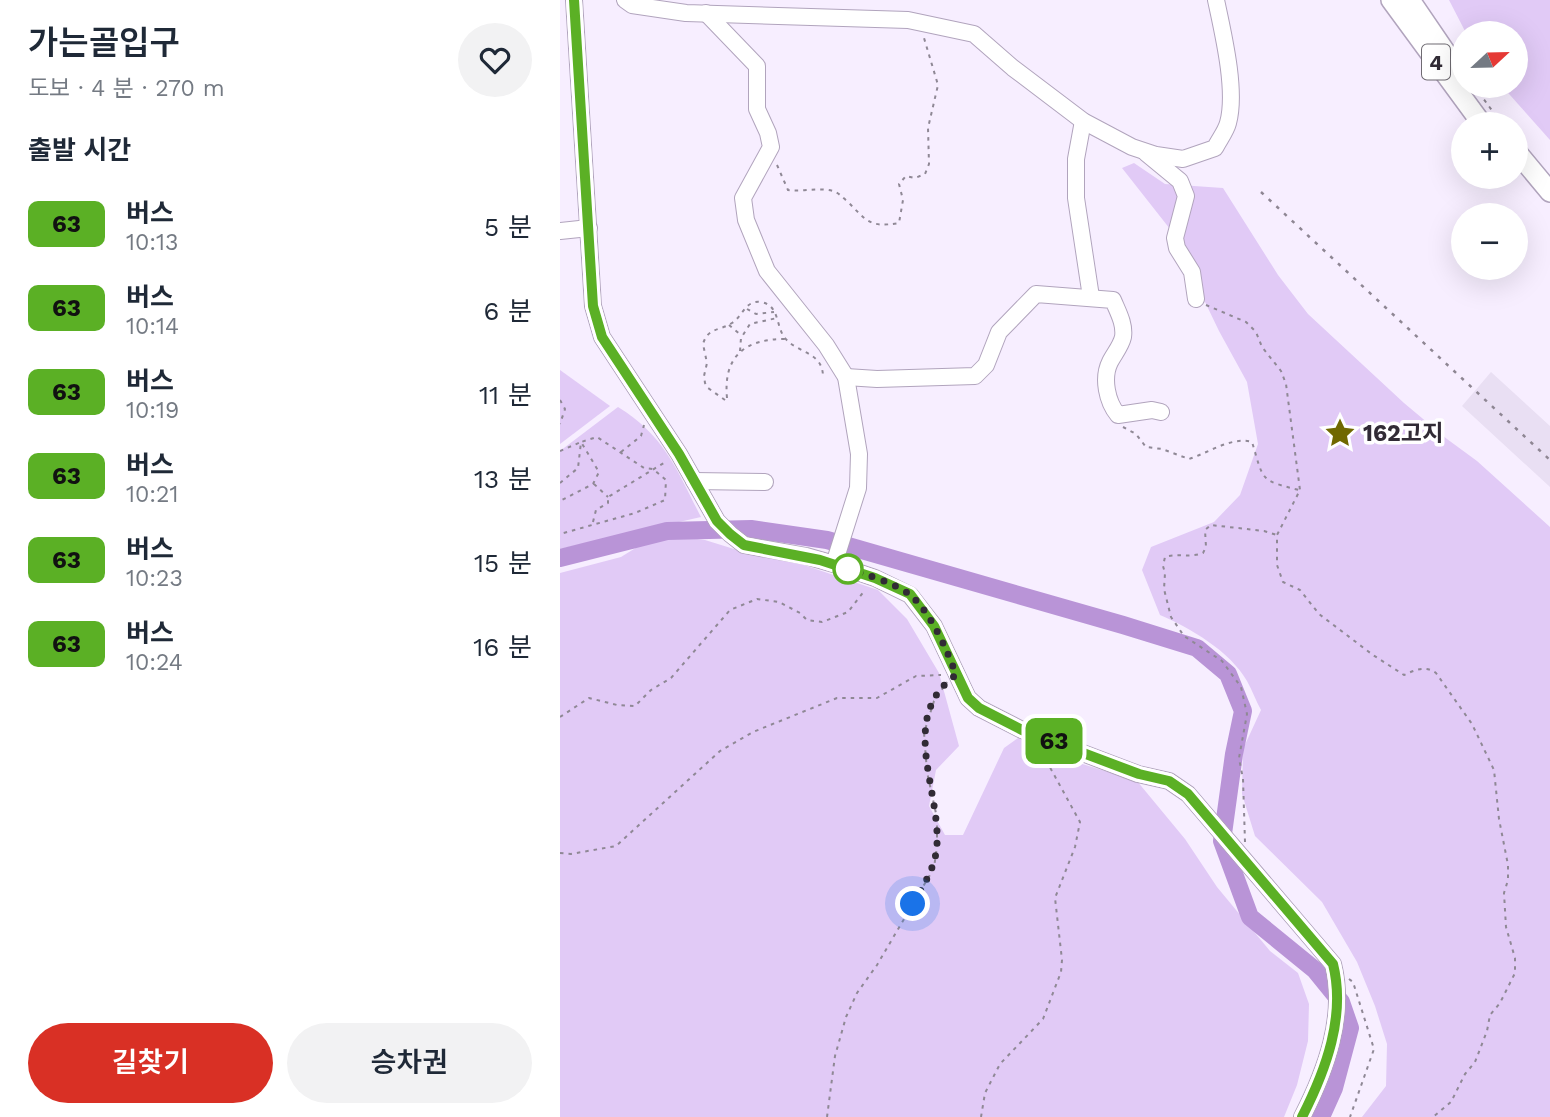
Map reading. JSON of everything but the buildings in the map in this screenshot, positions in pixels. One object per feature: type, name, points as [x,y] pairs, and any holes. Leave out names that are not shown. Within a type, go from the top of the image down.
[{"type":"main road","name":"4","points":[[1391,0],[1473,112]]},
{"type":"main road","name":"4","points":[[1410,0],[1451,61]]},
{"type":"main road","points":[[1528,165],[1550,192]]},
{"type":"main road","points":[[1528,183],[1550,208]]},
{"type":"street","points":[[574,0],[593,306],[602,337],[717,521],[744,545],[836,561],[910,594],[934,626],[968,698],[997,718],[1022,730],[1139,774],[1169,781],[1188,794],[1333,964],[1338,985],[1331,1051],[1302,1117]]},
{"type":"street","points":[[625,0],[632,5],[686,13],[765,18],[879,18],[924,23],[974,34],[1013,68],[1083,121],[1132,148],[1183,159],[1215,148],[1228,122],[1230,91],[1225,43],[1216,0]]},
{"type":"street","points":[[706,13],[757,66],[756,100],[771,147],[743,198],[746,220],[756,247],[767,271],[826,345],[846,377],[859,454],[858,488],[836,561]]},
{"type":"street","points":[[1083,121],[1076,159],[1076,198],[1091,297]]},
{"type":"street","points":[[1144,151],[1180,181],[1186,196],[1175,238],[1177,248],[1192,272],[1196,299]]},
{"type":"street","points":[[560,232],[589,229]]},
{"type":"street","points":[[846,377],[975,376],[986,365],[999,332],[1036,294],[1091,297],[1113,300],[1121,316],[1123,337],[1108,364],[1107,385],[1111,406],[1118,415],[1152,410],[1161,412]]},
{"type":"street","points":[[694,481],[765,482]]},
{"type":"path","points":[[776,163],[788,190],[837,192],[862,219],[872,224],[899,223],[903,200],[899,184],[906,176],[915,178],[925,174],[929,164],[928,128],[938,85],[925,41],[924,23]]},
{"type":"path","points":[[1196,299],[1217,311],[1246,322],[1256,332],[1262,347],[1281,371],[1290,400],[1300,490],[1277,535],[1277,565],[1283,582],[1300,590],[1319,614],[1404,675],[1417,669],[1430,668],[1436,673],[1472,724],[1494,770],[1499,819],[1508,865],[1508,880],[1504,893],[1506,927],[1515,958],[1515,972],[1500,1003],[1490,1015],[1475,1062],[1465,1074],[1451,1102],[1433,1117]]},
{"type":"path","points":[[778,318],[750,324],[742,336],[740,351],[728,370],[726,399],[708,388],[704,376],[707,363],[702,344],[709,332],[729,325],[745,308],[760,302],[775,312],[778,318],[786,339],[812,354],[820,364],[823,377]]},
{"type":"path","points":[[745,308],[756,314],[775,312]]},
{"type":"path","points":[[729,325],[742,336]]},
{"type":"path","points":[[740,351],[766,339],[786,339]]},
{"type":"path","points":[[560,400],[565,409],[560,424]]},
{"type":"path","points":[[621,452],[641,436],[649,409]]},
{"type":"path","points":[[1118,415],[1124,429],[1136,434],[1146,447],[1162,449],[1189,459],[1230,443],[1244,440],[1252,443],[1264,477],[1269,483],[1300,490]]},
{"type":"path","points":[[560,452],[597,437],[644,468],[653,469],[666,480],[664,500],[635,513],[560,534]]},
{"type":"path","points":[[560,483],[578,468],[581,442]]},
{"type":"path","points":[[560,501],[593,484],[599,472],[581,442]]},
{"type":"path","points":[[608,497],[671,458]]},
{"type":"path","points":[[592,524],[596,510],[608,503],[608,497],[593,484]]},
{"type":"path","points":[[1246,863],[1244,779],[1240,758],[1247,714],[1243,694],[1233,673],[1222,661],[1184,636],[1171,617],[1164,589],[1163,566],[1165,557],[1171,555],[1195,556],[1203,553],[1206,547],[1205,530],[1212,525],[1277,535]]},
{"type":"path","points":[[560,717],[589,698],[635,706],[651,690],[671,678],[730,610],[757,599],[779,601],[807,620],[822,622],[848,612],[875,578]]},
{"type":"path","points":[[560,853],[571,854],[616,846],[720,751],[761,728],[837,698],[877,698],[916,676],[956,675]]},
{"type":"path","points":[[827,1117],[835,1056],[846,1017],[934,868],[937,818],[927,772],[924,733],[934,701],[947,682],[956,675]]},
{"type":"path","points":[[981,1117],[985,1093],[1000,1064],[1043,1019],[1061,972],[1055,898],[1075,847],[1080,822],[1038,748]]},
{"type":"path","points":[[1333,964],[1353,982],[1374,1049],[1350,1117]]},
{"type":"shaded area","points":[[1449,0],[1550,0],[1550,140],[1528,112],[1513,98],[1528,98],[1528,21],[1460,21]]},
{"type":"shaded area","points":[[1134,163],[1165,184],[1223,188],[1278,275],[1308,314],[1404,403],[1477,461],[1550,527],[1550,1117],[1362,1117],[1386,1086],[1387,1044],[1357,962],[1322,902],[1255,836],[1242,794],[1243,749],[1261,710],[1240,670],[1220,650],[1160,615],[1142,570],[1151,547],[1214,522],[1240,495],[1258,444],[1247,382],[1170,229],[1122,168]]},
{"type":"shaded area","points":[[560,370],[610,406],[560,444]]},
{"type":"shaded area","points":[[1491,372],[1550,426],[1550,487],[1462,406]]},
{"type":"shaded area","points":[[618,407],[659,442],[701,517],[560,549],[560,451]]},
{"type":"shaded area","points":[[681,537],[705,540],[798,563],[878,590],[907,619],[939,673],[959,746],[936,770],[929,806],[945,835],[963,835],[1004,748],[1018,738],[1060,757],[1137,781],[1185,839],[1217,887],[1270,951],[1298,973],[1309,1004],[1308,1041],[1297,1085],[1284,1117],[560,1117],[560,573],[621,557],[642,544]]},
{"type":"waterway","points":[[560,558],[667,531],[751,529],[827,540],[1197,648],[1228,674],[1243,711],[1222,841],[1250,917],[1315,970],[1341,1002],[1350,1028],[1334,1088],[1321,1117]]},
{"type":"railway","points":[[1261,192],[1550,460]]},
{"type":"bus line","name":"63","points":[[574,0],[593,306],[602,337],[679,454],[717,521],[744,545],[820,560],[875,578],[910,594],[934,626],[968,698],[979,708],[1022,730],[1139,774],[1169,781],[1188,794],[1333,964],[1338,985],[1331,1051],[1302,1117]]},
{"type":"place","name":"162고지","points":[[1340,433]]},
{"type":"route","points":[[848,569],[910,594],[934,626],[956,675],[947,682],[934,701],[924,733],[927,772],[937,818],[937,846],[934,868],[913,904]]}]
